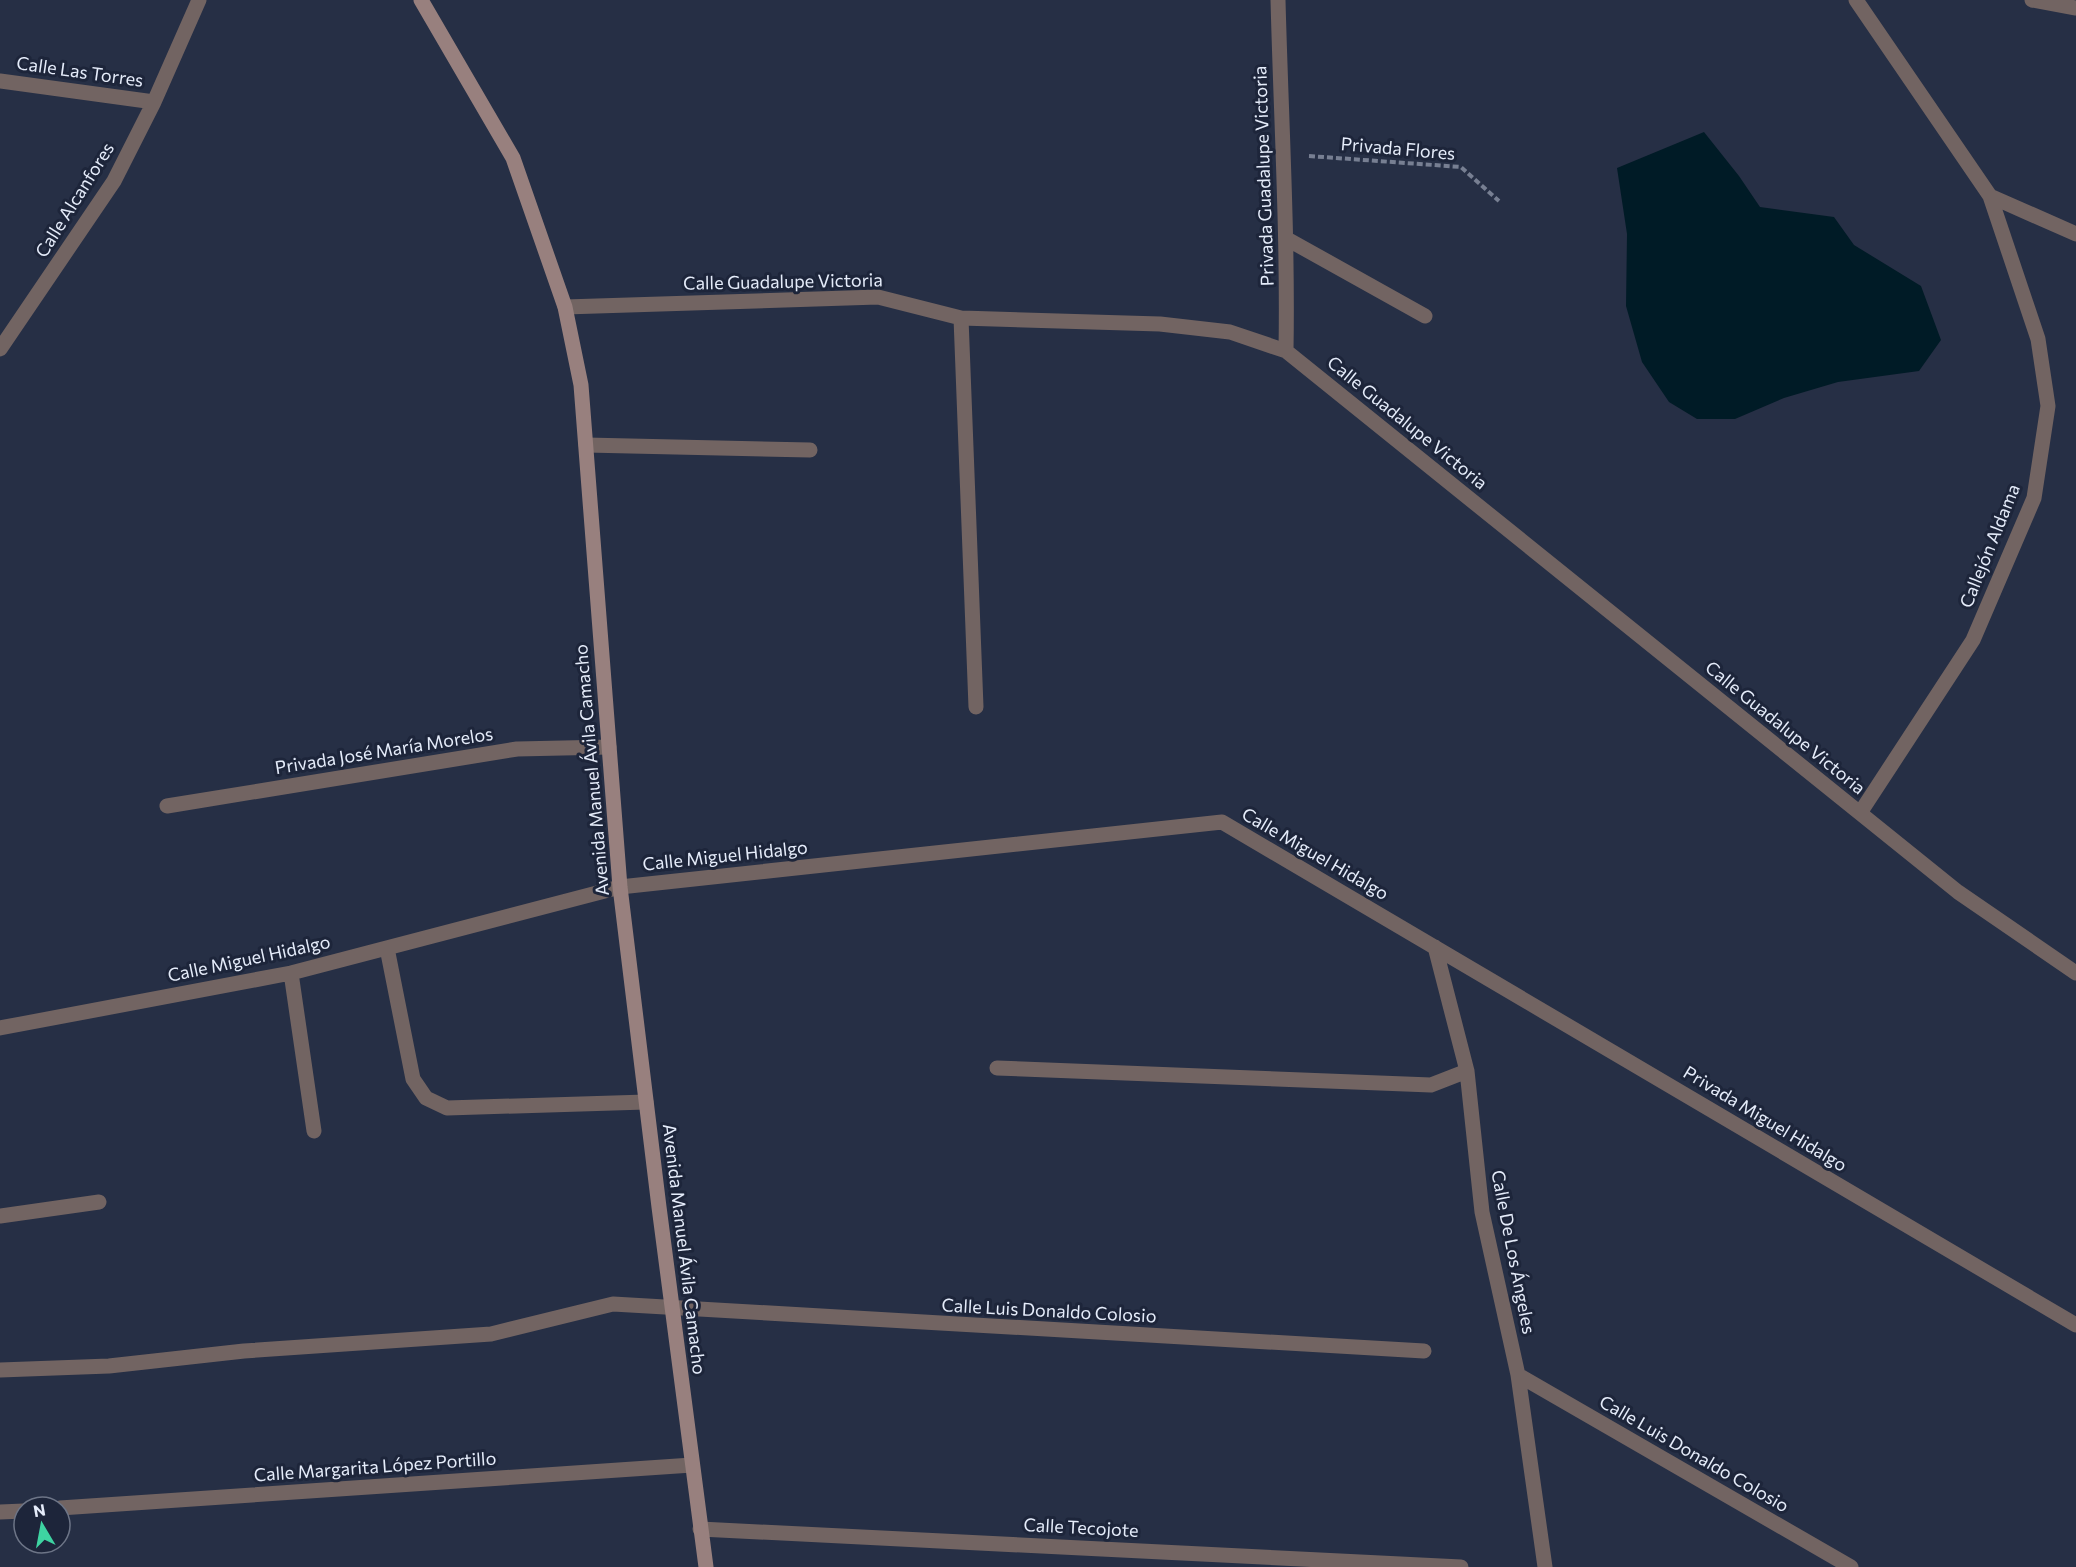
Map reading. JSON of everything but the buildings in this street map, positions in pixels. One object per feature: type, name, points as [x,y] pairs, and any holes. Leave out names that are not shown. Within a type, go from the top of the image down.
[{"type":"street","name":"Calle Alcanfores","points":[[0,349],[114,181],[154,102],[199,0]]},
{"type":"street","name":"Avenida Manuel Ávila Camacho","points":[[421,0],[513,159],[565,307],[581,385],[620,887],[706,1567]]},
{"type":"street","name":"Privada Guadalupe Victoria","points":[[1278,0],[1287,239],[1286,351]]},
{"type":"street","name":"Callejón Aldama","points":[[1856,0],[1990,196],[2038,339],[2048,406],[2034,498],[1973,640],[1860,813]]},
{"type":"street","points":[[2032,0],[2076,8]]},
{"type":"street","name":"Calle Las Torres","points":[[0,81],[154,102]]},
{"type":"street","points":[[1990,196],[2076,234]]},
{"type":"street","points":[[1287,239],[1425,316]]},
{"type":"street","name":"Calle Guadalupe Victoria","points":[[565,307],[878,297],[961,318],[1160,324],[1230,332],[1286,351],[1958,892],[2076,973]]},
{"type":"street","points":[[961,318],[976,707]]},
{"type":"street","points":[[586,445],[810,450]]},
{"type":"street","name":"Privada José María Morelos","points":[[167,806],[518,749],[609,747]]},
{"type":"street","name":"Calle Miguel Hidalgo","points":[[0,1028],[291,973],[620,887],[1222,822],[1435,947]]},
{"type":"street","name":"Calle De Los Ángeles","points":[[1435,947],[1467,1071],[1482,1212],[1518,1375],[1545,1567]]},
{"type":"street","name":"Privada Miguel Hidalgo","points":[[1435,947],[2076,1325]]},
{"type":"street","points":[[387,948],[413,1079],[426,1098],[447,1108],[646,1102]]},
{"type":"street","points":[[291,973],[314,1131]]},
{"type":"street","points":[[997,1068],[1431,1085],[1467,1071]]},
{"type":"street","points":[[0,1216],[99,1202]]},
{"type":"street","name":"Calle Luis Donaldo Colosio","points":[[0,1370],[109,1366],[244,1351],[491,1334],[613,1304],[1424,1351]]},
{"type":"street","name":"Calle Luis Donaldo Colosio","points":[[1518,1375],[1851,1567]]},
{"type":"street","name":"Calle Margarita López Portillo","points":[[72,1507],[692,1465]]},
{"type":"street","name":"Calle Tecojote","points":[[700,1529],[1461,1567]]},
{"type":"path","name":"Privada Flores","points":[[1282,154],[1461,167],[1499,201]]},
{"type":"water","points":[[1704,132],[1760,207],[1834,217],[1854,245],[1921,286],[1941,340],[1919,371],[1838,382],[1784,398],[1735,419],[1697,419],[1669,402],[1642,362],[1626,306],[1627,234],[1617,168]]}]
